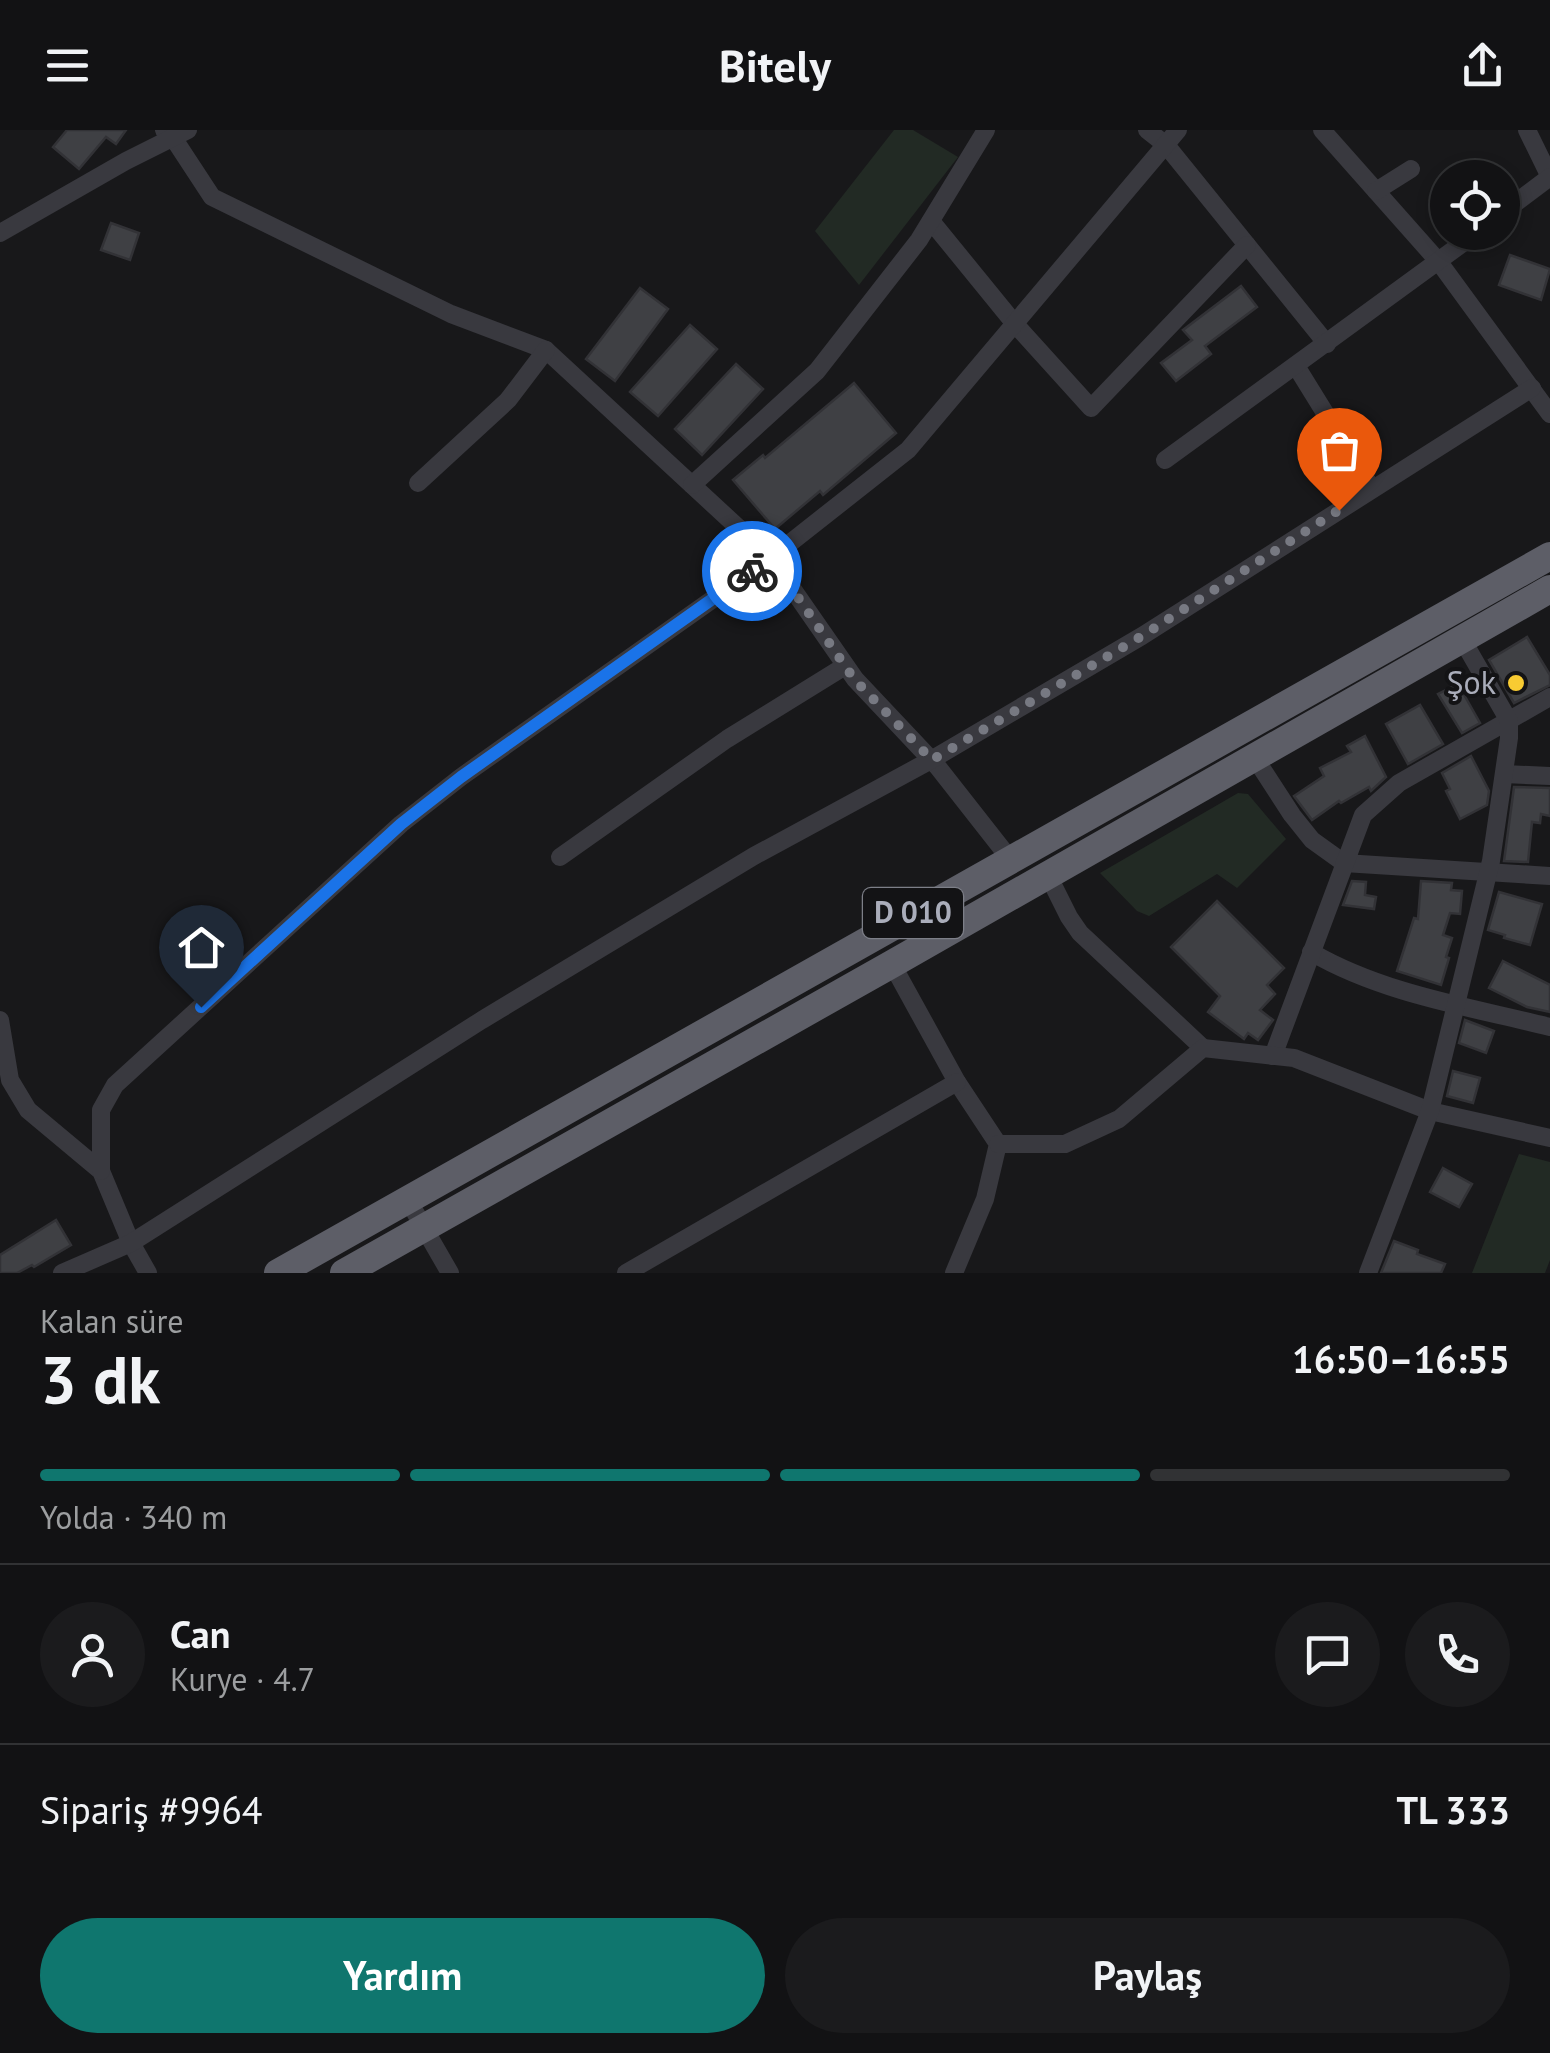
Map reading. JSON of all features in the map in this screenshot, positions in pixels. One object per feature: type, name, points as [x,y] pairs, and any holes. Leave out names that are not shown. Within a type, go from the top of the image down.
[{"type":"highway","name":"D 010","points":[[278,1273],[1550,556]]},
{"type":"highway","name":"D 010","points":[[344,1273],[1550,589]]},
{"type":"street","points":[[692,484],[818,371],[931,221],[986,130]]},
{"type":"street","points":[[1147,130],[1172,137],[1247,244],[1327,344]]},
{"type":"street","points":[[1322,130],[1440,262],[1550,414]]},
{"type":"street","points":[[1520,200],[1550,177],[1529,131]]},
{"type":"street","points":[[0,234],[175,132],[212,197],[451,314],[546,350],[771,558],[854,679],[932,760],[1010,859]]},
{"type":"street","points":[[148,1273],[101,1171],[101,1110],[115,1085],[401,824],[461,777],[771,558],[908,450],[1172,137]]},
{"type":"street","points":[[1376,191],[1411,169]]},
{"type":"street","points":[[931,221],[1090,408],[1247,244]]},
{"type":"street","points":[[1166,460],[1455,250]]},
{"type":"street","points":[[418,483],[508,400],[546,350]]},
{"type":"street","points":[[1296,366],[1372,490]]},
{"type":"street","points":[[62,1273],[131,1242],[482,1020],[754,856],[932,760],[1142,636],[1532,388]]},
{"type":"street","points":[[1368,1273],[1430,1111],[1488,872],[1504,774],[1508,721],[1462,639]]},
{"type":"street","points":[[560,857],[727,739],[845,666]]},
{"type":"street","points":[[1273,1056],[1363,815],[1399,782],[1550,697]]},
{"type":"street","points":[[1254,758],[1312,840],[1344,863],[1550,876]]},
{"type":"street","points":[[1504,774],[1550,776]]},
{"type":"street","points":[[1048,875],[1080,932],[1204,1048],[1294,1058],[1430,1111],[1550,1138]]},
{"type":"street","points":[[1311,952],[1400,991],[1550,1027]]},
{"type":"street","points":[[892,964],[958,1082],[998,1144],[984,1199],[954,1273]]},
{"type":"street","points":[[0,1020],[10,1080],[28,1110],[101,1171]]},
{"type":"street","points":[[998,1144],[1065,1144],[1118,1119],[1204,1048]]},
{"type":"street","points":[[626,1273],[958,1082]]},
{"type":"street","points":[[408,1200],[450,1273]]},
{"type":"shaded area","points":[[894,130],[913,130],[958,157],[859,285],[815,231]]},
{"type":"shaded area","points":[[1238,793],[1248,794],[1286,839],[1237,888],[1217,874],[1149,916],[1137,911],[1100,873]]},
{"type":"shaded area","points":[[1519,1154],[1550,1162],[1550,1260],[1545,1273],[1472,1273]]},
{"type":"building","points":[[67,130],[126,130],[116,144],[106,137],[79,169],[53,147]]},
{"type":"building","points":[[111,223],[139,233],[130,260],[101,250]]},
{"type":"building","points":[[1510,255],[1550,269],[1541,300],[1499,285]]},
{"type":"building","points":[[1241,286],[1257,307],[1205,346],[1211,354],[1176,381],[1161,363],[1192,340],[1183,330]]},
{"type":"building","points":[[640,288],[668,309],[615,381],[586,359]]},
{"type":"building","points":[[690,325],[717,349],[658,416],[630,392]]},
{"type":"building","points":[[736,364],[763,389],[702,455],[675,429]]},
{"type":"building","points":[[854,383],[896,433],[823,495],[820,491],[775,529],[733,480]]},
{"type":"building","points":[[1527,637],[1550,675],[1550,685],[1514,703],[1489,660]]},
{"type":"building","points":[[1458,684],[1480,723],[1462,733],[1438,694]]},
{"type":"building","points":[[1420,705],[1443,744],[1408,764],[1386,724]]},
{"type":"building","points":[[1365,736],[1386,777],[1371,791],[1369,787],[1339,801],[1312,820],[1294,796],[1324,776],[1320,768],[1351,752],[1347,746]]},
{"type":"building","points":[[1471,756],[1489,791],[1487,805],[1460,819],[1442,773]]},
{"type":"building","points":[[1514,787],[1550,788],[1550,816],[1541,814],[1540,823],[1532,822],[1528,862],[1504,861]]},
{"type":"building","points":[[1352,881],[1366,882],[1365,895],[1376,897],[1374,909],[1343,905]]},
{"type":"building","points":[[1421,881],[1452,883],[1451,890],[1462,891],[1460,914],[1450,913],[1443,935],[1452,938],[1441,985],[1397,971],[1414,918],[1418,919]]},
{"type":"building","points":[[1499,892],[1542,904],[1530,945],[1488,930]]},
{"type":"building","points":[[1217,901],[1284,968],[1267,985],[1275,994],[1260,1010],[1273,1020],[1258,1040],[1248,1033],[1244,1039],[1208,1012],[1220,996],[1171,947]]},
{"type":"building","points":[[1503,961],[1550,985],[1550,1012],[1527,1007],[1489,988]]},
{"type":"building","points":[[1465,1020],[1494,1031],[1486,1053],[1459,1043]]},
{"type":"building","points":[[1453,1071],[1480,1078],[1473,1103],[1447,1096]]},
{"type":"building","points":[[1443,1168],[1472,1184],[1459,1207],[1430,1192]]},
{"type":"building","points":[[56,1220],[71,1245],[34,1267],[0,1273],[0,1255]]},
{"type":"building","points":[[1394,1241],[1445,1264],[1441,1273],[1381,1273]]},
{"type":"way so far","points":[[752,571],[771,558],[854,679],[932,760],[1142,636],[1339,510]]},
{"type":"place","name":"Şok","points":[[1516,683]]},
{"type":"route","points":[[201,1007],[401,824],[461,777],[752,571]]}]
